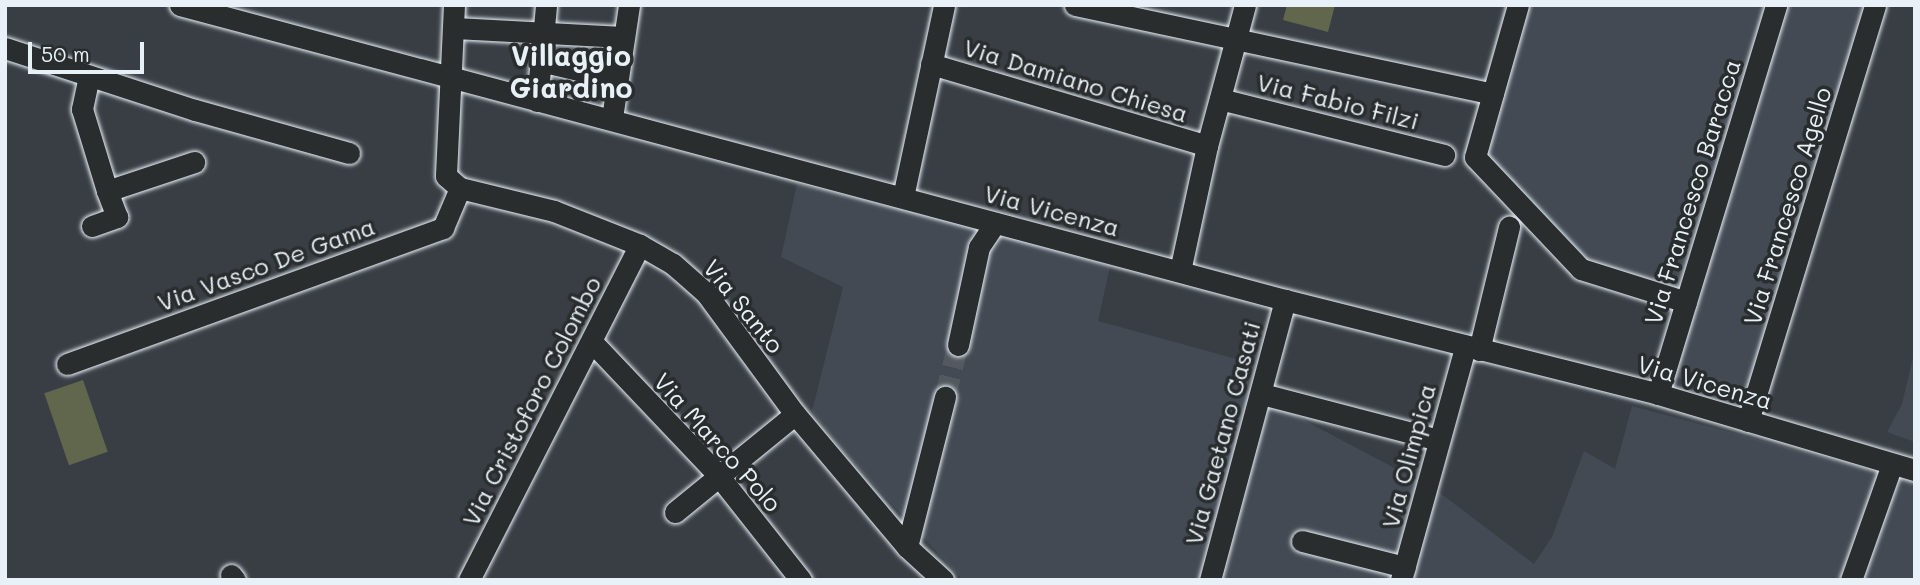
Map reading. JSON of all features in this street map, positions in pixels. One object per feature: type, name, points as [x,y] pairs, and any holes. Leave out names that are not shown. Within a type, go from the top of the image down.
[{"type":"street","name":"Via Vicenza","points":[[180,5],[537,101],[612,118],[1285,300],[1658,394],[1915,470]]},
{"type":"street","points":[[454,5],[454,79],[443,161],[446,176],[460,188]]},
{"type":"street","points":[[537,101],[546,5]]},
{"type":"street","points":[[612,118],[629,5]]},
{"type":"street","points":[[903,197],[944,5]]},
{"type":"street","points":[[1075,5],[1493,94]]},
{"type":"street","points":[[1180,271],[1207,146],[1245,5]]},
{"type":"street","points":[[1518,5],[1475,157],[1581,269],[1686,302]]},
{"type":"street","name":"Via Francesco Baracca","points":[[1658,394],[1776,5]]},
{"type":"street","name":"Via Francesco Agello","points":[[1748,421],[1875,5]]},
{"type":"street","points":[[455,28],[544,30],[623,37]]},
{"type":"street","points":[[5,48],[89,76],[349,153]]},
{"type":"street","points":[[540,61],[617,79]]},
{"type":"street","name":"Via Damiano Chiesa","points":[[931,64],[1207,146]]},
{"type":"street","points":[[89,76],[82,109],[117,217],[92,226]]},
{"type":"street","name":"Via Fabio Filzi","points":[[1220,99],[1444,155]]},
{"type":"street","points":[[107,191],[194,162]]},
{"type":"street","name":"Via Santo","points":[[460,188],[554,211],[640,245],[673,264],[706,293],[795,414],[907,547],[943,580]]},
{"type":"street","name":"Via Vasco De Gama","points":[[66,364],[443,228],[460,188]]},
{"type":"street","points":[[958,345],[979,247],[995,223]]},
{"type":"street","points":[[1472,349],[1509,227]]},
{"type":"street","name":"Via Cristoforo Colombo","points":[[469,580],[640,245]]},
{"type":"street","name":"Via Gaetano Casati","points":[[1210,580],[1262,394],[1285,300]]},
{"type":"street","name":"Via Marco Polo","points":[[592,342],[718,474],[800,580]]},
{"type":"street","name":"Via Olimpica","points":[[1403,574],[1439,440],[1472,349]]},
{"type":"street","points":[[1262,394],[1439,440]]},
{"type":"street","points":[[907,547],[945,397]]},
{"type":"street","points":[[675,512],[718,474],[795,414]]},
{"type":"street","points":[[1851,580],[1892,464]]},
{"type":"street","points":[[1302,541],[1403,574]]},
{"type":"shaded area","points":[[1505,5],[1881,5],[1765,398],[1670,376],[1687,303],[1581,260],[1539,236],[1466,164],[1465,150]]},
{"type":"shaded area","points":[[797,184],[994,232],[1110,266],[1098,321],[1251,363],[1247,390],[1436,490],[1534,564],[1552,537],[1584,451],[1615,469],[1632,406],[1915,482],[1915,580],[963,580],[841,449],[812,411],[843,287],[781,257]]},
{"type":"shaded area","points":[[1915,349],[1915,442],[1887,432],[1902,404]]},
{"type":"green space","points":[[1287,5],[1335,5],[1328,32],[1283,20]]},
{"type":"green space","points":[[83,380],[108,452],[69,465],[44,393]]},
{"type":"tunnel","points":[[945,397],[958,345]]},
{"type":"district","name":"Villaggio Giardino","points":[[571,71]]}]
